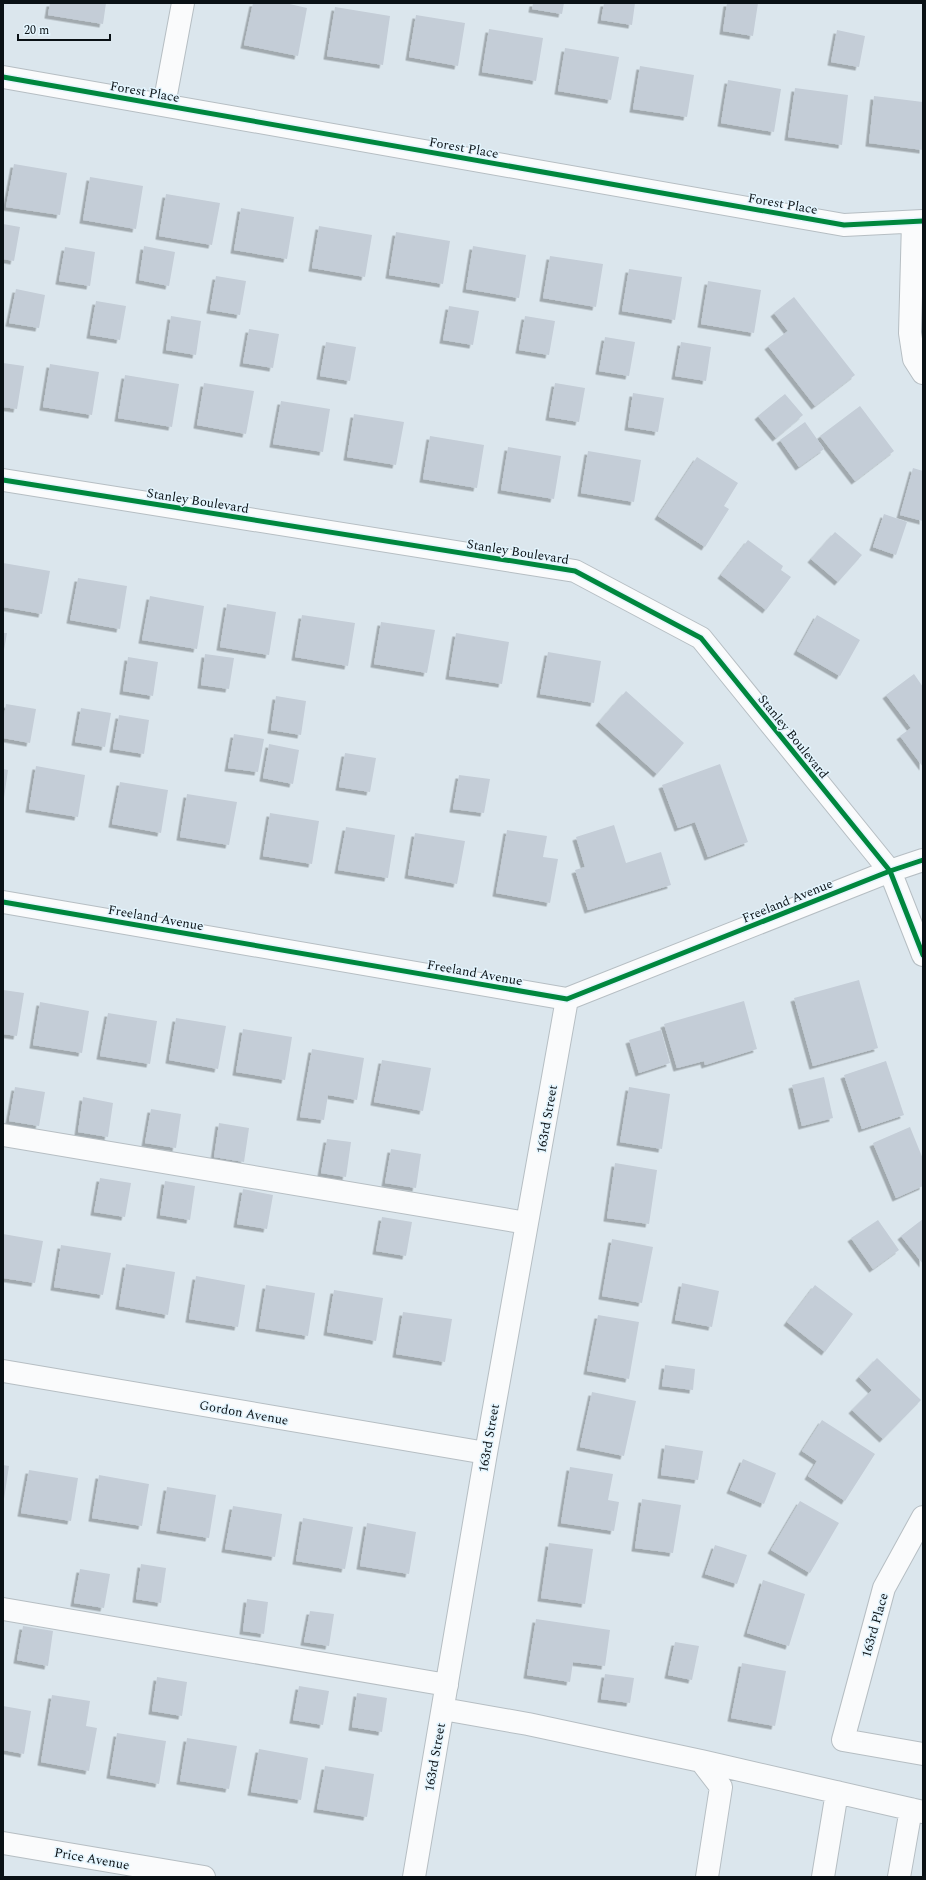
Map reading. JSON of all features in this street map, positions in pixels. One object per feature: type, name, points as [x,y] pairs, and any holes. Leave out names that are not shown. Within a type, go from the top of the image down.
[{"type":"street","points":[[164,105],[183,3]]},
{"type":"street","name":"Forest Place","points":[[3,77],[844,225],[918,222]]},
{"type":"street","points":[[918,222],[910,333],[914,359],[923,372]]},
{"type":"street","name":"Stanley Boulevard","points":[[3,480],[575,571],[701,638],[890,871],[923,955]]},
{"type":"street","name":"Freeland Avenue","points":[[3,902],[567,999],[890,871],[923,860]]},
{"type":"street","name":"163rd Street","points":[[414,1877],[486,1453],[567,999]]},
{"type":"street","points":[[3,1134],[527,1223]]},
{"type":"street","name":"Gordon Avenue","points":[[3,1371],[486,1453]]},
{"type":"street","name":"163rd Place","points":[[923,1518],[884,1588],[842,1740],[923,1754]]},
{"type":"street","points":[[3,1609],[447,1685]]},
{"type":"street","points":[[442,1709],[528,1724],[701,1761],[917,1810],[899,1877]]},
{"type":"street","points":[[701,1761],[721,1787],[706,1877]]},
{"type":"street","points":[[823,1877],[838,1792]]},
{"type":"street","name":"Price Avenue","points":[[3,1843],[204,1877]]},
{"type":"building","points":[[50,3],[106,3],[103,24],[48,15]]},
{"type":"building","points":[[253,3],[285,3],[307,8],[298,56],[244,45]]},
{"type":"building","points":[[533,3],[564,3],[562,14],[532,9]]},
{"type":"building","points":[[604,3],[635,3],[632,25],[601,20]]},
{"type":"building","points":[[727,3],[758,3],[753,36],[723,31]]},
{"type":"building","points":[[335,7],[390,16],[383,65],[327,56]]},
{"type":"building","points":[[416,15],[465,23],[458,66],[409,57]]},
{"type":"building","points":[[489,29],[543,38],[536,81],[482,72]]},
{"type":"building","points":[[837,30],[865,36],[859,67],[831,62]]},
{"type":"building","points":[[565,48],[619,57],[611,100],[558,91]]},
{"type":"building","points":[[640,66],[694,75],[687,117],[633,109]]},
{"type":"building","points":[[728,80],[781,89],[774,132],[721,123]]},
{"type":"building","points":[[795,88],[848,95],[842,145],[788,137]]},
{"type":"building","points":[[874,96],[923,102],[923,150],[869,143]]},
{"type":"building","points":[[14,164],[67,173],[60,215],[6,207]]},
{"type":"building","points":[[90,177],[143,186],[136,229],[83,220]]},
{"type":"building","points":[[166,194],[220,203],[212,245],[159,236]]},
{"type":"building","points":[[241,208],[294,217],[287,259],[234,250]]},
{"type":"building","points":[[3,224],[20,227],[14,261],[3,259]]},
{"type":"building","points":[[319,226],[372,235],[365,277],[312,268]]},
{"type":"building","points":[[396,232],[450,241],[443,284],[389,275]]},
{"type":"building","points":[[144,246],[175,252],[169,286],[139,280]]},
{"type":"building","points":[[473,246],[526,255],[519,298],[466,289]]},
{"type":"building","points":[[65,247],[95,252],[90,286],[59,281]]},
{"type":"building","points":[[550,256],[603,264],[596,307],[543,298]]},
{"type":"building","points":[[629,269],[682,277],[675,320],[622,311]]},
{"type":"building","points":[[216,276],[246,281],[240,315],[210,310]]},
{"type":"building","points":[[708,281],[761,290],[754,333],[701,324]]},
{"type":"building","points":[[16,289],[45,295],[39,328],[9,323]]},
{"type":"building","points":[[794,297],[855,375],[815,406],[768,346],[788,331],[774,313]]},
{"type":"building","points":[[96,301],[126,306],[120,340],[90,335]]},
{"type":"building","points":[[449,306],[479,311],[473,345],[443,340]]},
{"type":"building","points":[[171,316],[201,321],[196,355],[166,350]]},
{"type":"building","points":[[525,316],[555,321],[549,355],[519,350]]},
{"type":"building","points":[[249,329],[279,334],[273,368],[243,363]]},
{"type":"building","points":[[605,337],[635,342],[629,376],[599,371]]},
{"type":"building","points":[[326,342],[356,347],[350,381],[320,376]]},
{"type":"building","points":[[681,342],[711,347],[706,381],[675,376]]},
{"type":"building","points":[[3,363],[24,366],[17,409],[3,407]]},
{"type":"building","points":[[50,364],[99,372],[92,415],[43,407]]},
{"type":"building","points":[[125,375],[179,384],[172,427],[118,418]]},
{"type":"building","points":[[204,383],[254,391],[246,434],[197,425]]},
{"type":"building","points":[[555,383],[585,388],[579,422],[549,417]]},
{"type":"building","points":[[633,393],[664,398],[658,432],[628,427]]},
{"type":"building","points":[[785,394],[803,415],[776,438],[758,416]]},
{"type":"building","points":[[281,401],[330,409],[323,452],[273,444]]},
{"type":"building","points":[[860,406],[894,451],[855,481],[820,436]]},
{"type":"building","points":[[354,414],[404,422],[396,465],[347,457]]},
{"type":"building","points":[[805,422],[824,449],[799,467],[780,440]]},
{"type":"building","points":[[430,436],[484,445],[477,488],[423,479]]},
{"type":"building","points":[[508,447],[561,456],[554,499],[501,490]]},
{"type":"building","points":[[588,451],[641,460],[634,502],[581,493]]},
{"type":"building","points":[[697,457],[738,483],[724,506],[729,509],[705,547],[658,516]]},
{"type":"building","points":[[913,468],[923,471],[923,521],[900,515]]},
{"type":"building","points":[[884,514],[907,522],[896,555],[873,547]]},
{"type":"building","points":[[835,532],[862,555],[838,582],[811,559]]},
{"type":"building","points":[[748,540],[783,566],[781,570],[791,577],[766,610],[721,575]]},
{"type":"building","points":[[3,563],[50,571],[42,614],[3,607]]},
{"type":"building","points":[[78,578],[127,586],[120,629],[70,620]]},
{"type":"building","points":[[150,596],[204,606],[197,649],[142,640]]},
{"type":"building","points":[[227,604],[276,612],[269,655],[220,647]]},
{"type":"building","points":[[302,615],[355,623],[348,666],[295,657]]},
{"type":"building","points":[[817,615],[860,640],[840,676],[797,651]]},
{"type":"building","points":[[381,622],[435,630],[427,673],[374,664]]},
{"type":"building","points":[[3,633],[7,633],[4,650],[3,650]]},
{"type":"building","points":[[456,633],[509,642],[502,684],[449,676]]},
{"type":"building","points":[[548,652],[601,661],[594,703],[540,694]]},
{"type":"building","points":[[205,654],[234,658],[229,689],[201,685]]},
{"type":"building","points":[[128,657],[158,662],[153,696],[123,691]]},
{"type":"building","points":[[914,674],[923,687],[923,767],[900,736],[911,728],[886,695]]},
{"type":"building","points":[[626,691],[684,743],[657,774],[599,722]]},
{"type":"building","points":[[276,696],[306,701],[301,735],[271,730]]},
{"type":"building","points":[[6,704],[36,709],[30,743],[3,738],[3,722]]},
{"type":"building","points":[[81,708],[111,713],[105,747],[75,742]]},
{"type":"building","points":[[119,715],[149,720],[144,754],[113,749]]},
{"type":"building","points":[[234,734],[264,739],[258,772],[228,768]]},
{"type":"building","points":[[269,744],[299,750],[293,784],[263,778]]},
{"type":"building","points":[[345,753],[376,758],[370,792],[339,787]]},
{"type":"building","points":[[720,764],[748,842],[708,857],[695,822],[678,828],[662,785]]},
{"type":"building","points":[[36,766],[85,775],[78,817],[29,809]]},
{"type":"building","points":[[3,769],[8,770],[4,798],[3,798]]},
{"type":"building","points":[[459,775],[490,779],[484,813],[453,809]]},
{"type":"building","points":[[120,782],[168,790],[161,833],[112,824]]},
{"type":"building","points":[[187,794],[237,802],[229,845],[180,837]]},
{"type":"building","points":[[270,813],[319,821],[312,864],[263,856]]},
{"type":"building","points":[[614,825],[626,863],[661,852],[671,885],[588,910],[575,870],[585,867],[576,837]]},
{"type":"building","points":[[346,827],[395,835],[388,878],[338,870]]},
{"type":"building","points":[[507,830],[547,836],[543,857],[558,859],[550,903],[496,893]]},
{"type":"building","points":[[415,833],[465,841],[457,884],[408,875]]},
{"type":"building","points":[[859,980],[878,1048],[813,1066],[794,998]]},
{"type":"building","points":[[3,990],[24,993],[17,1036],[3,1034]]},
{"type":"building","points":[[744,1001],[757,1049],[705,1065],[704,1061],[677,1068],[664,1024]]},
{"type":"building","points":[[40,1002],[89,1011],[82,1053],[33,1045]]},
{"type":"building","points":[[108,1013],[157,1021],[150,1064],[100,1056]]},
{"type":"building","points":[[176,1018],[226,1026],[218,1069],[169,1060]]},
{"type":"building","points":[[243,1029],[292,1037],[285,1080],[236,1072]]},
{"type":"building","points":[[661,1030],[670,1063],[639,1073],[629,1040]]},
{"type":"building","points":[[312,1049],[364,1058],[357,1100],[328,1095],[324,1120],[300,1117]]},
{"type":"building","points":[[382,1060],[431,1068],[423,1111],[374,1102]]},
{"type":"building","points":[[886,1061],[904,1115],[862,1129],[844,1075]]},
{"type":"building","points":[[824,1077],[833,1118],[802,1126],[792,1085]]},
{"type":"building","points":[[15,1087],[45,1092],[39,1126],[9,1121]]},
{"type":"building","points":[[629,1087],[670,1094],[662,1149],[620,1142]]},
{"type":"building","points":[[83,1097],[113,1103],[108,1137],[78,1132]]},
{"type":"building","points":[[151,1109],[181,1114],[176,1148],[145,1143]]},
{"type":"building","points":[[219,1123],[249,1128],[244,1162],[214,1157]]},
{"type":"building","points":[[910,1127],[923,1159],[923,1186],[896,1198],[873,1143]]},
{"type":"building","points":[[327,1139],[351,1142],[346,1177],[321,1173]]},
{"type":"building","points":[[391,1149],[421,1154],[416,1188],[385,1183]]},
{"type":"building","points":[[615,1163],[657,1170],[649,1224],[607,1218]]},
{"type":"building","points":[[100,1178],[131,1183],[125,1217],[94,1212]]},
{"type":"building","points":[[165,1181],[195,1186],[190,1220],[160,1215]]},
{"type":"building","points":[[243,1189],[273,1195],[267,1229],[237,1224]]},
{"type":"building","points":[[382,1217],[412,1222],[406,1256],[376,1251]]},
{"type":"building","points":[[923,1219],[923,1264],[901,1236]]},
{"type":"building","points":[[878,1220],[899,1250],[873,1269],[851,1238]]},
{"type":"building","points":[[3,1234],[43,1241],[35,1283],[3,1278]]},
{"type":"building","points":[[612,1239],[653,1247],[642,1303],[602,1296]]},
{"type":"building","points":[[61,1245],[111,1253],[103,1295],[54,1287]]},
{"type":"building","points":[[126,1264],[175,1272],[168,1315],[119,1306]]},
{"type":"building","points":[[196,1276],[245,1285],[238,1327],[189,1319]]},
{"type":"building","points":[[682,1283],[719,1291],[712,1327],[675,1320]]},
{"type":"building","points":[[266,1285],[315,1293],[308,1336],[259,1328]]},
{"type":"building","points":[[815,1285],[853,1314],[825,1352],[787,1322]]},
{"type":"building","points":[[334,1290],[383,1298],[376,1341],[327,1332]]},
{"type":"building","points":[[403,1312],[452,1319],[445,1362],[396,1354]]},
{"type":"building","points":[[598,1315],[639,1322],[629,1379],[587,1371]]},
{"type":"building","points":[[877,1358],[921,1400],[883,1439],[852,1410],[872,1390],[859,1377]]},
{"type":"building","points":[[665,1365],[695,1369],[693,1390],[662,1386]]},
{"type":"building","points":[[592,1392],[636,1401],[624,1456],[580,1447]]},
{"type":"building","points":[[822,1420],[875,1454],[845,1501],[808,1476],[817,1461],[802,1451]]},
{"type":"building","points":[[665,1445],[703,1451],[698,1480],[661,1475]]},
{"type":"building","points":[[743,1459],[776,1473],[764,1504],[730,1490]]},
{"type":"building","points":[[3,1465],[9,1466],[4,1499],[3,1499]]},
{"type":"building","points":[[570,1467],[613,1474],[608,1500],[619,1502],[614,1531],[561,1523]]},
{"type":"building","points":[[29,1470],[78,1478],[71,1521],[21,1513]]},
{"type":"building","points":[[99,1475],[149,1484],[142,1526],[92,1518]]},
{"type":"building","points":[[167,1487],[216,1495],[209,1538],[160,1530]]},
{"type":"building","points":[[642,1499],[681,1505],[673,1553],[635,1548]]},
{"type":"building","points":[[800,1501],[839,1523],[810,1573],[771,1550]]},
{"type":"building","points":[[233,1506],[282,1514],[275,1557],[225,1549]]},
{"type":"building","points":[[303,1518],[353,1527],[345,1569],[296,1561]]},
{"type":"building","points":[[367,1523],[416,1532],[409,1574],[360,1566]]},
{"type":"building","points":[[549,1543],[593,1549],[585,1604],[541,1598]]},
{"type":"building","points":[[715,1545],[747,1555],[737,1584],[705,1574]]},
{"type":"building","points":[[141,1564],[166,1568],[161,1603],[136,1599]]},
{"type":"building","points":[[80,1569],[110,1574],[104,1608],[74,1603]]},
{"type":"building","points":[[763,1580],[805,1594],[789,1646],[747,1633]]},
{"type":"building","points":[[247,1599],[268,1602],[264,1634],[243,1631]]},
{"type":"building","points":[[310,1611],[334,1614],[329,1646],[304,1642]]},
{"type":"building","points":[[536,1619],[610,1630],[605,1666],[573,1662],[570,1682],[527,1675]]},
{"type":"building","points":[[23,1626],[53,1631],[48,1666],[17,1660]]},
{"type":"building","points":[[675,1642],[699,1646],[692,1680],[668,1675]]},
{"type":"building","points":[[742,1663],[786,1671],[775,1726],[731,1718]]},
{"type":"building","points":[[605,1674],[634,1678],[630,1703],[601,1699]]},
{"type":"building","points":[[157,1677],[187,1682],[182,1716],[152,1711]]},
{"type":"building","points":[[299,1686],[329,1691],[323,1725],[293,1720]]},
{"type":"building","points":[[357,1693],[387,1698],[382,1732],[352,1727]]},
{"type":"building","points":[[52,1695],[90,1701],[86,1726],[97,1728],[89,1771],[41,1762]]},
{"type":"building","points":[[3,1706],[31,1711],[24,1754],[3,1750]]},
{"type":"building","points":[[117,1733],[166,1741],[159,1784],[110,1775]]},
{"type":"building","points":[[187,1738],[237,1746],[229,1789],[180,1781]]},
{"type":"building","points":[[259,1749],[308,1758],[301,1800],[251,1792]]},
{"type":"building","points":[[325,1766],[374,1774],[367,1817],[317,1809]]},
{"type":"cycle path","points":[[3,77],[844,225],[923,221]]},
{"type":"cycle path","points":[[3,480],[575,571],[701,638],[890,871],[923,955]]},
{"type":"cycle path","points":[[3,902],[567,999],[890,871],[923,860]]}]
